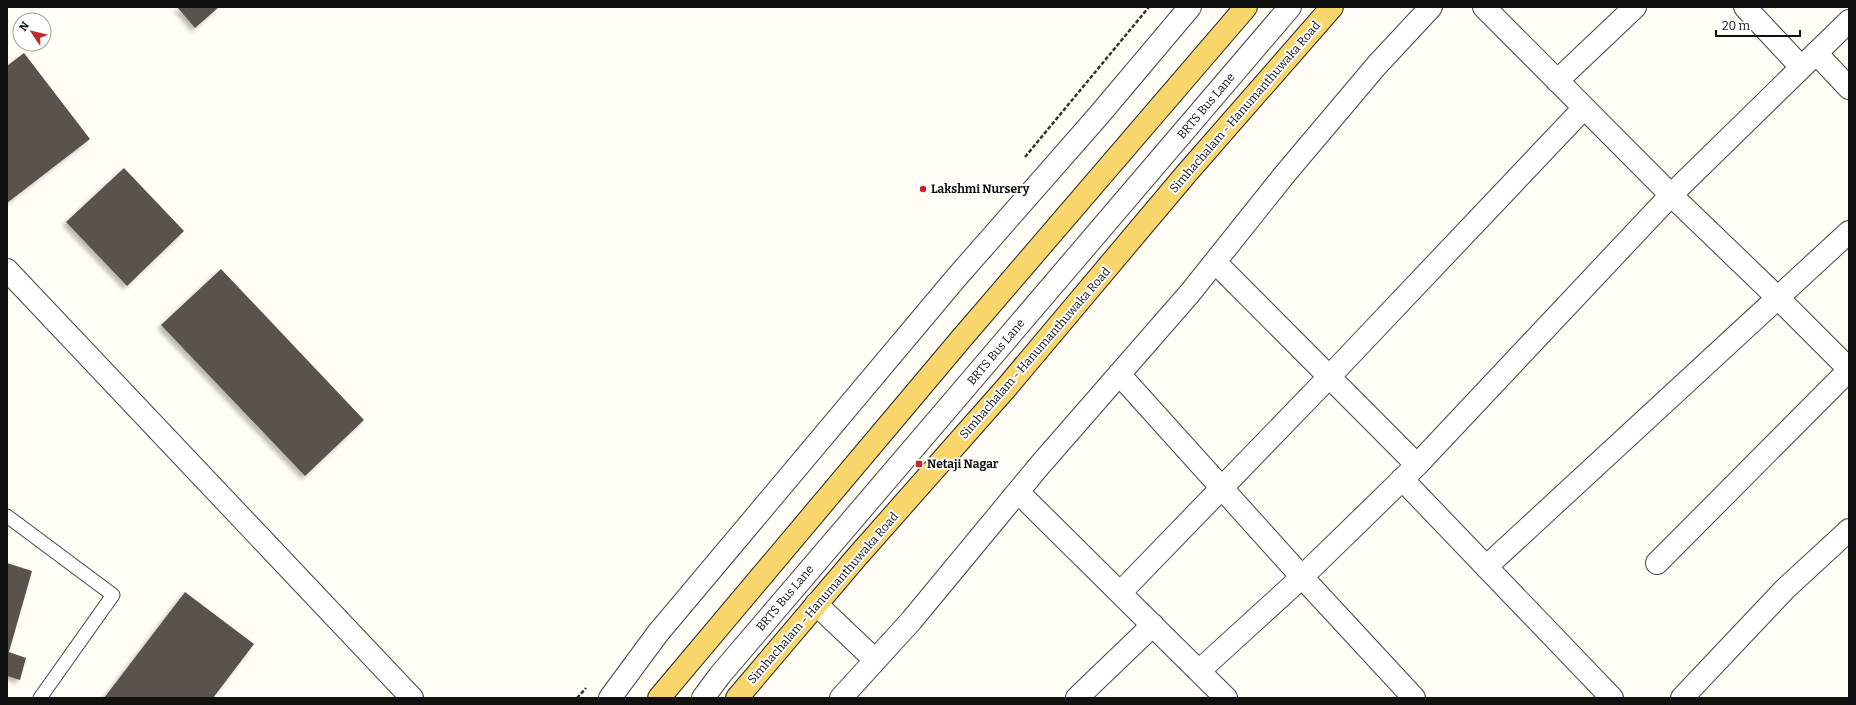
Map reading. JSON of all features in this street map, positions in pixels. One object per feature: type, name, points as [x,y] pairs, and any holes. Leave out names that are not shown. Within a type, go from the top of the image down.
[{"type":"main road","points":[[659,698],[956,345],[1246,7]]},
{"type":"main road","name":"Simhachalam - Hanumanthuwaka Road","points":[[737,698],[816,604],[1006,388],[1186,174],[1332,7]]},
{"type":"street","points":[[610,698],[658,633],[940,296],[1100,115],[1190,7]]},
{"type":"street","name":"BRTS Bus Lane","points":[[703,698],[720,675],[1290,7]]},
{"type":"street","points":[[845,696],[875,660],[911,621],[1018,492],[1190,293],[1284,174],[1377,65],[1431,7]]},
{"type":"street","points":[[1484,7],[1671,195],[1778,298],[1849,370],[1657,563]]},
{"type":"street","points":[[1557,81],[1635,7]]},
{"type":"street","points":[[1745,7],[1809,60],[1849,88]]},
{"type":"street","points":[[1199,671],[1302,577],[1409,472],[1671,195],[1849,21]]},
{"type":"street","points":[[1120,594],[1329,377],[1584,108]]},
{"type":"street","points":[[1486,567],[1849,232]]},
{"type":"street","points":[[1215,262],[1329,377],[1486,567],[1612,698]]},
{"type":"street","points":[[7,270],[412,698]]},
{"type":"street","points":[[1119,374],[1302,577],[1414,698]]},
{"type":"street","points":[[1018,492],[1226,698]]},
{"type":"street","points":[[1682,698],[1785,589],[1849,530]]},
{"type":"street","points":[[816,604],[875,660]]},
{"type":"street","points":[[1077,698],[1153,625]]},
{"type":"lane","points":[[7,516],[113,595],[40,698]]},
{"type":"building","points":[[177,7],[219,7],[195,28]]},
{"type":"building","points":[[24,53],[90,139],[7,203],[7,66]]},
{"type":"building","points":[[124,168],[184,231],[127,286],[66,222]]},
{"type":"building","points":[[221,269],[364,420],[305,476],[161,325]]},
{"type":"building","points":[[7,563],[32,571],[9,652],[26,658],[20,680],[7,676]]},
{"type":"building","points":[[185,592],[254,644],[213,698],[104,698]]},
{"type":"place","name":"Lakshmi Nursery","points":[[923,189]]},
{"type":"place","name":"Netaji Nagar","points":[[919,464]]}]
